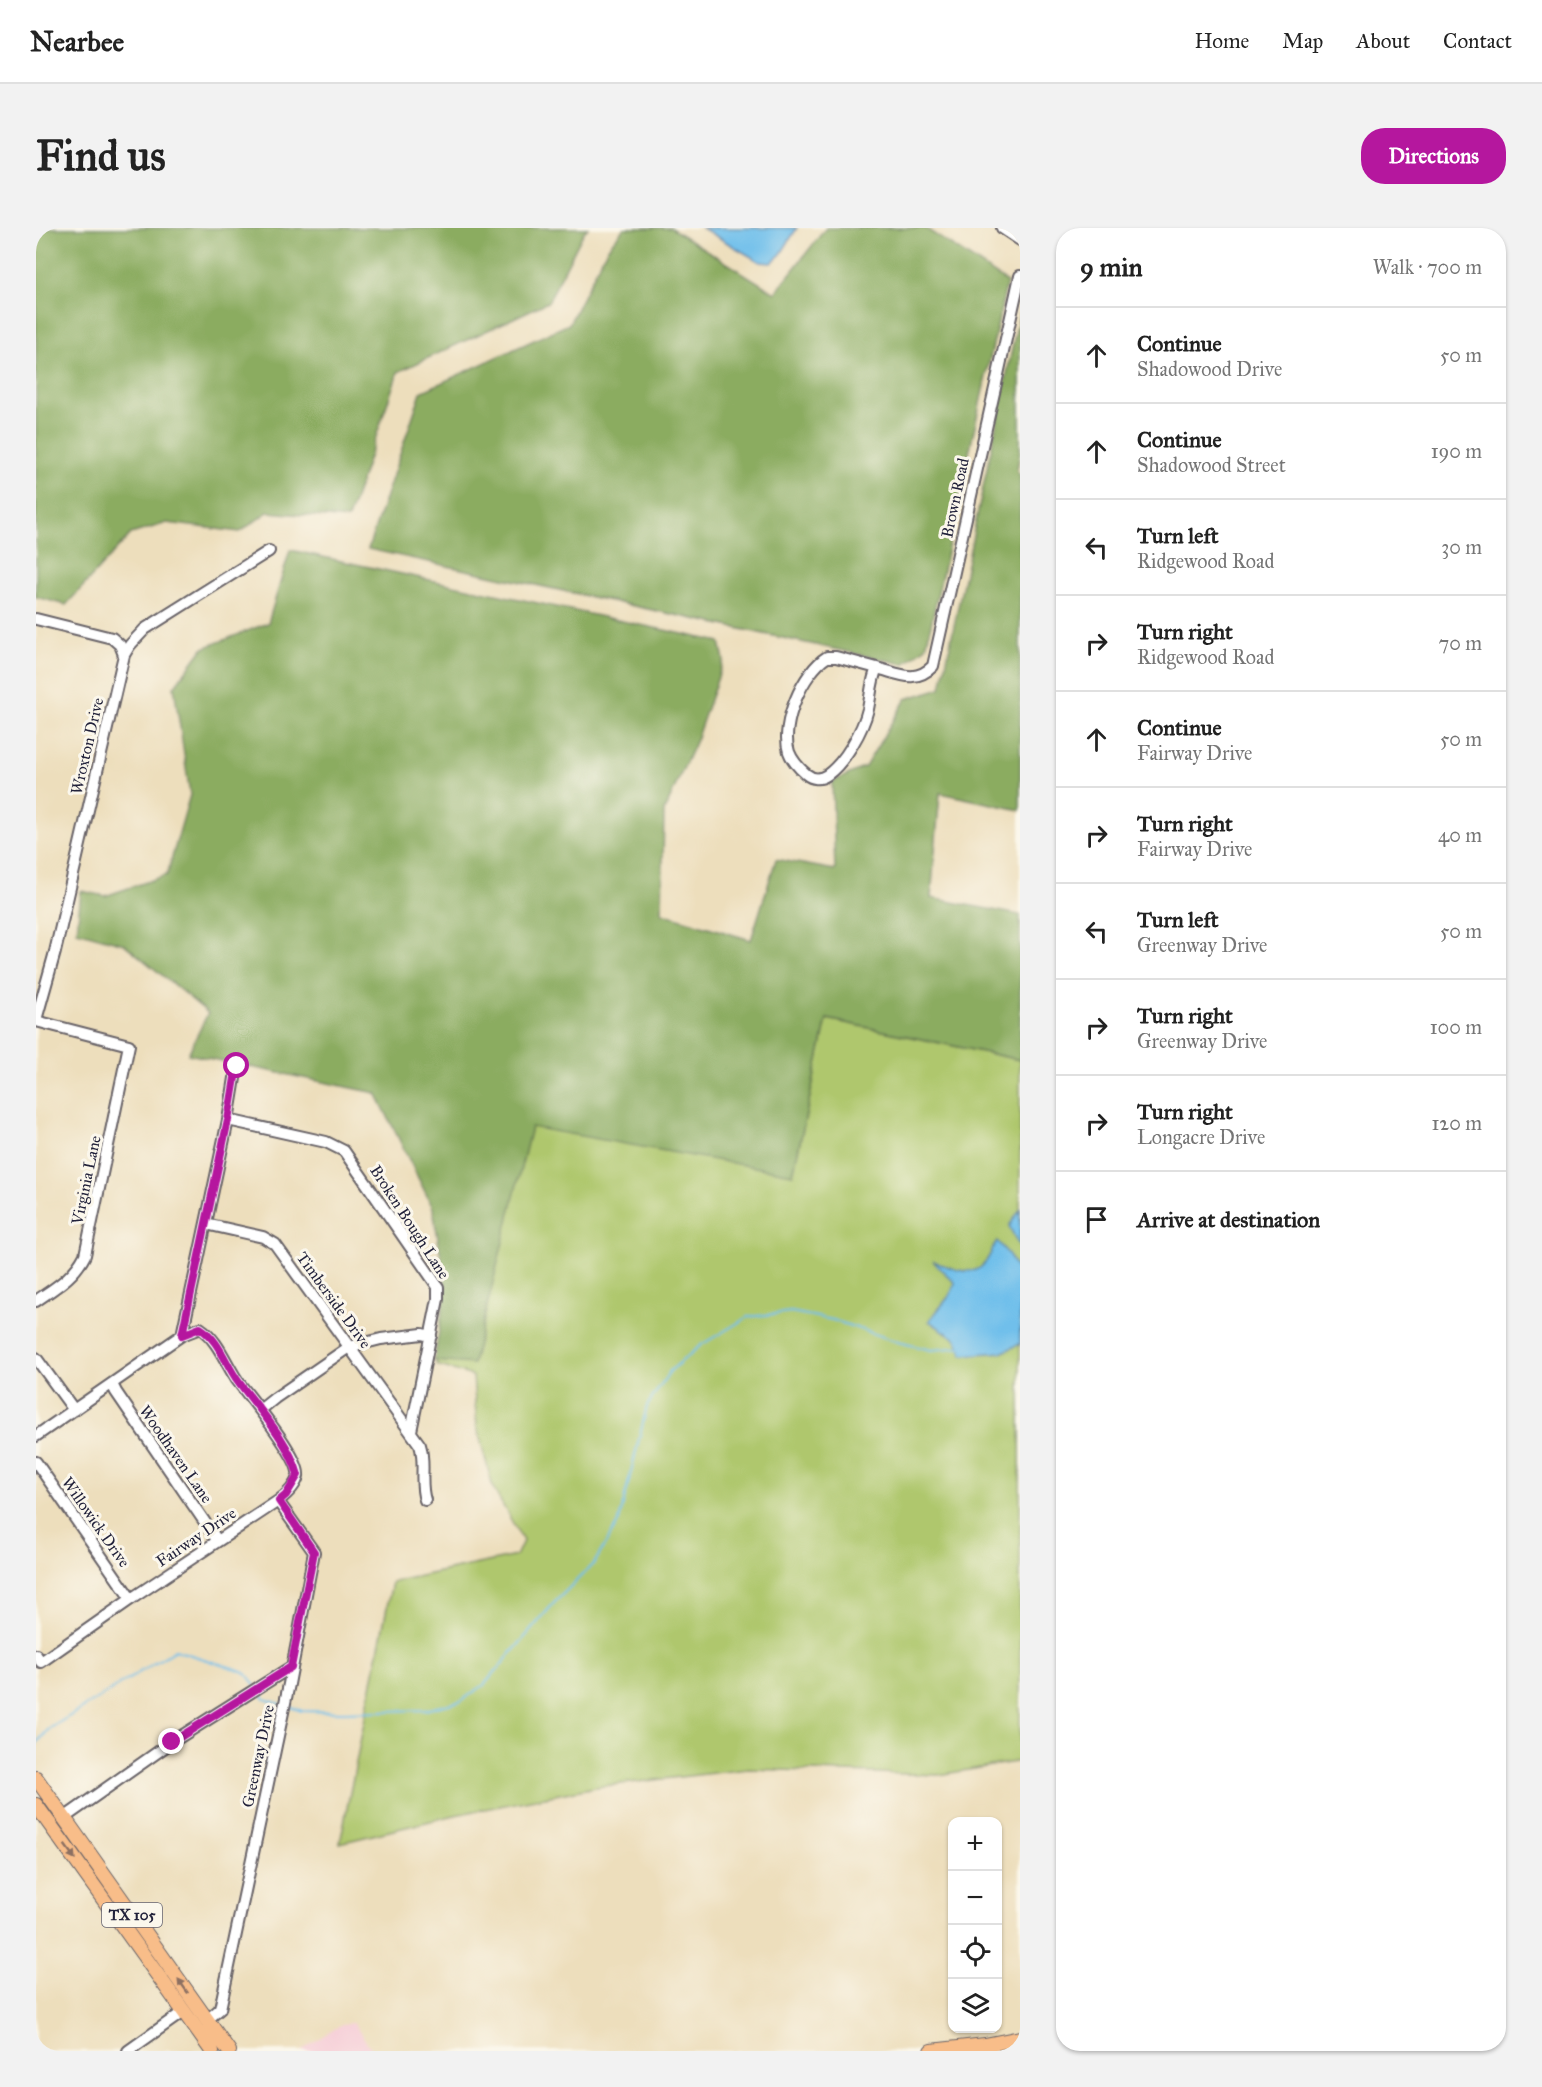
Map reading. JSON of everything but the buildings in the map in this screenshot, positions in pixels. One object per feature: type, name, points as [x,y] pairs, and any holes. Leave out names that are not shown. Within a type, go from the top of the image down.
[{"type":"main road","name":"TX 105","points":[[36,1778],[229,2051]]},
{"type":"main road","points":[[36,1795],[51,1817],[57,1820],[64,1818]]},
{"type":"main road","name":"TX 105","points":[[36,1805],[212,2051]]},
{"type":"main road","points":[[931,2051],[985,2045],[1020,2038]]},
{"type":"street","points":[[1002,228],[1020,240]]},
{"type":"street","name":"Brown Road","points":[[877,668],[859,735],[827,776],[819,779],[810,777],[795,762],[789,750],[789,725],[800,691],[813,668],[827,657],[836,657],[912,677],[924,675],[933,666],[1020,276]]},
{"type":"street","name":"Wroxton Drive","points":[[36,1021],[55,952],[124,655],[145,629],[269,551]]},
{"type":"street","points":[[36,619],[112,638],[120,645],[124,655]]},
{"type":"street","name":"Virginia Lane","points":[[36,1021],[129,1045],[85,1255],[79,1267],[70,1277],[36,1301]]},
{"type":"street","points":[[182,1335],[228,1120],[237,1066]]},
{"type":"street","name":"Broken Bough Lane","points":[[228,1120],[326,1142],[344,1152],[438,1287],[438,1299],[411,1431]]},
{"type":"street","name":"Timberside Drive","points":[[206,1224],[263,1237],[275,1244],[420,1445],[423,1455],[425,1500]]},
{"type":"street","points":[[36,1436],[182,1335],[200,1328],[213,1340],[237,1380],[260,1410],[349,1347],[391,1338],[422,1334],[431,1336]]},
{"type":"street","points":[[36,1358],[74,1410]]},
{"type":"street","name":"Woodhaven Lane","points":[[112,1384],[217,1540]]},
{"type":"street","name":"Fairway Drive","points":[[39,1659],[286,1495],[298,1475],[295,1461],[260,1410]]},
{"type":"street","name":"Willowick Drive","points":[[36,1462],[131,1599]]},
{"type":"street","name":"Greenway Drive","points":[[207,2020],[220,2009],[289,1684],[314,1552],[279,1501]]},
{"type":"street","points":[[64,1818],[172,1742],[291,1667]]},
{"type":"street","points":[[128,2051],[183,2012]]},
{"type":"shaded area","points":[[353,2023],[373,2051],[301,2051],[342,2024]]},
{"type":"green space","points":[[36,228],[588,228],[548,302],[398,372],[348,519],[268,512],[240,532],[167,523],[131,534],[66,605],[36,597]]},
{"type":"green space","points":[[624,228],[671,228],[775,293],[826,228],[925,228],[1007,282],[926,647],[904,664],[368,549],[421,392],[569,324],[607,249]]},
{"type":"green space","points":[[1020,311],[1020,450],[1017,471],[1020,476],[1020,810],[940,793],[931,898],[1020,915],[1020,1060],[827,1019],[793,1174],[531,1127],[473,1364],[434,1361],[446,1289],[433,1208],[376,1093],[188,1054],[208,1013],[124,944],[77,931],[81,891],[105,896],[167,875],[190,795],[174,687],[203,648],[268,623],[290,550],[720,642],[724,660],[696,740],[664,812],[662,913],[751,940],[776,859],[835,870],[832,782],[865,767],[906,699],[941,688]]},
{"type":"green space","points":[[827,1019],[1020,1060],[1020,1761],[939,1775],[748,1769],[595,1787],[455,1815],[340,1843],[392,1582],[516,1556],[523,1541],[493,1488],[477,1427],[473,1376],[436,1365],[488,1105],[793,1174]]},
{"type":"water","points":[[702,228],[797,228],[781,254],[771,263],[760,262]]},
{"type":"water","points":[[1020,1210],[1020,1248],[1009,1226]]},
{"type":"water","points":[[997,1241],[1009,1255],[1020,1276],[1020,1344],[1003,1352],[963,1355],[956,1339],[929,1321],[950,1295],[955,1283],[933,1261],[957,1270],[976,1270],[986,1262]]},
{"type":"waterway","points":[[288,1706],[302,1711],[425,1710],[461,1701],[484,1685],[554,1603],[595,1562],[619,1521],[647,1406],[670,1371],[701,1345],[748,1317],[791,1312],[833,1320],[898,1342],[931,1350],[962,1347]]},
{"type":"waterway","points":[[36,1744],[49,1729],[175,1650],[245,1672],[255,1685]]},
{"type":"waterway","points":[[260,1692],[265,1699],[280,1704]]},
{"type":"route","points":[[172,1742],[291,1667],[314,1552],[279,1501],[295,1483],[298,1475],[295,1461],[237,1380],[207,1333],[200,1328],[182,1335],[228,1120],[237,1066]]}]
